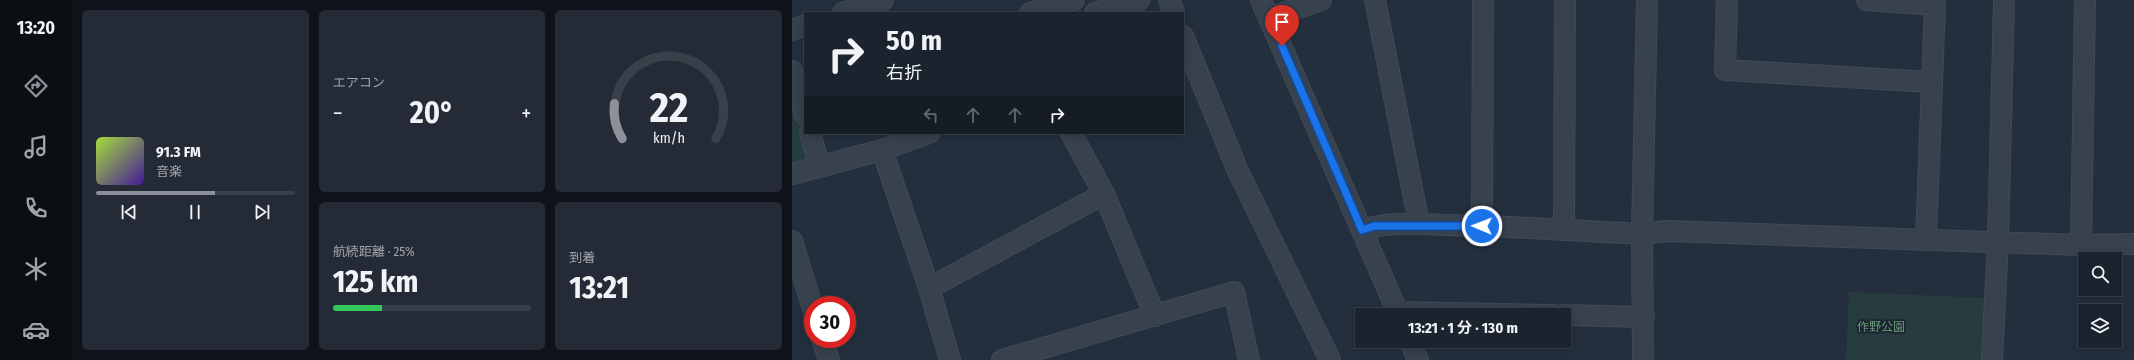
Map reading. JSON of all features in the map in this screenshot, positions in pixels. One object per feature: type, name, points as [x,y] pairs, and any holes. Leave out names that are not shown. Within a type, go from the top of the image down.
[{"type":"street","points":[[846,12],[883,0]]},
{"type":"street","points":[[1020,0],[1024,12]]},
{"type":"street","points":[[1033,12],[1074,0]]},
{"type":"street","points":[[1097,12],[1139,0]]},
{"type":"street","points":[[1169,0],[1174,12]]},
{"type":"street","points":[[1261,0],[1396,308]]},
{"type":"street","points":[[1269,18],[1321,0]]},
{"type":"street","points":[[1376,0],[1419,224]]},
{"type":"street","points":[[1482,226],[1483,0]]},
{"type":"street","points":[[1564,230],[1565,0]]},
{"type":"street","points":[[1643,360],[1644,317],[1642,234],[1648,0]]},
{"type":"street","points":[[1727,0],[1725,70],[1931,82]]},
{"type":"street","points":[[1867,0],[1935,5],[1926,240]]},
{"type":"street","points":[[1992,360],[1998,241],[2004,0]]},
{"type":"street","points":[[2081,245],[2084,0]]},
{"type":"street","points":[[792,30],[804,25]]},
{"type":"street","points":[[1184,38],[1237,168],[1330,360]]},
{"type":"street","points":[[792,71],[804,112]]},
{"type":"street","points":[[810,134],[820,167]]},
{"type":"street","points":[[792,174],[882,150],[926,134]]},
{"type":"street","points":[[1072,134],[1104,194],[1155,316]]},
{"type":"street","points":[[882,150],[929,288],[950,360]]},
{"type":"street","points":[[929,288],[1104,194]]},
{"type":"street","points":[[1362,230],[1374,226],[1419,224],[1642,234],[1666,231],[2081,245],[2134,244]]},
{"type":"street","points":[[792,241],[804,300]]},
{"type":"street","points":[[1002,360],[1234,292],[1249,360]]},
{"type":"street","points":[[1571,315],[1644,317]]},
{"type":"street","points":[[825,348],[829,360]]},
{"type":"street","points":[[1413,348],[1418,360]]},
{"type":"green space","points":[[792,98],[810,158],[807,161],[792,166]]},
{"type":"green space","name":"作野公園","points":[[1849,292],[1987,298],[1984,360],[1846,360]]},
{"type":"route","points":[[1282,46],[1362,230],[1374,226],[1419,224],[1482,226]]}]
